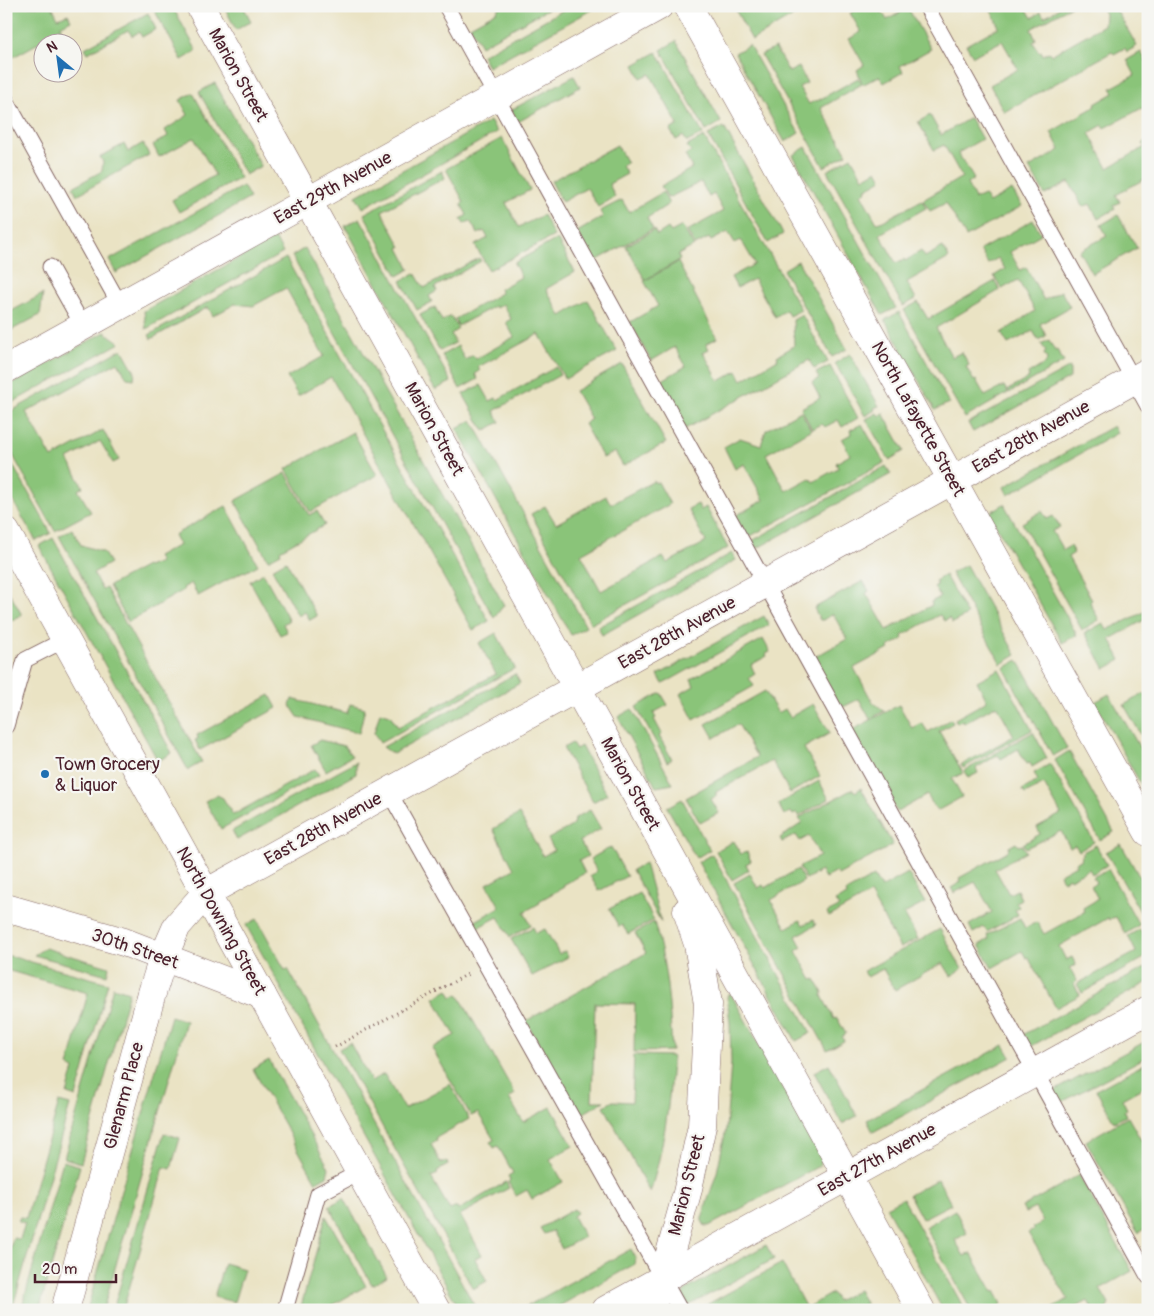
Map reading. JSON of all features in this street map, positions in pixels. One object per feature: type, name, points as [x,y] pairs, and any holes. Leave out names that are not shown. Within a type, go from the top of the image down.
[{"type":"street","name":"Marion Street","points":[[200,6],[921,1310]]},
{"type":"street","name":"East 29th Avenue","points":[[6,369],[659,6]]},
{"type":"street","name":"North Lafayette Street","points":[[688,6],[1148,832]]},
{"type":"street","name":"East 28th Avenue","points":[[206,893],[1141,376]]},
{"type":"street","name":"North Downing Street","points":[[6,532],[436,1310]]},
{"type":"street","name":"Marion Street","points":[[650,1310],[663,1278],[687,1193],[702,1126],[708,1004],[698,944],[668,852]]},
{"type":"street","name":"Glenarm Place","points":[[65,1310],[163,958],[177,926],[206,893]]},
{"type":"street","name":"30th Street","points":[[6,908],[124,942],[262,994]]},
{"type":"street","name":"East 27th Avenue","points":[[606,1310],[1148,1010]]},
{"type":"lane","points":[[446,6],[1148,1276]]},
{"type":"lane","points":[[926,6],[1141,376],[1148,406]]},
{"type":"lane","points":[[6,100],[120,305]]},
{"type":"lane","points":[[50,267],[83,326]]},
{"type":"lane","points":[[6,726],[25,660],[66,639]]},
{"type":"lane","points":[[390,792],[616,1199],[680,1310]]},
{"type":"lane","points":[[285,1310],[318,1194],[360,1172]]},
{"type":"path","points":[[335,1047],[486,965]]},
{"type":"green space","points":[[6,6],[52,6],[58,18],[68,14],[71,20],[60,26],[62,30],[58,32],[32,32],[32,47],[6,61]]},
{"type":"green space","points":[[152,6],[172,6],[197,51],[182,60]]},
{"type":"green space","points":[[224,6],[243,6],[251,21],[236,30]]},
{"type":"green space","points":[[499,6],[553,6],[481,46],[470,26],[497,11]]},
{"type":"green space","points":[[570,6],[599,6],[488,67],[482,55]]},
{"type":"green space","points":[[744,6],[793,6],[797,14],[752,40],[736,11]]},
{"type":"green space","points":[[862,6],[879,6],[887,20],[908,8],[931,49],[900,66],[903,72],[884,83],[879,76],[821,108],[847,154],[824,167],[761,55],[775,48],[789,72],[799,67],[807,83],[799,87],[809,104],[858,78],[862,83],[857,70],[864,65],[849,39],[861,32],[850,13]]},
{"type":"green space","points":[[989,6],[1025,6],[1032,18],[1041,12],[1044,17],[1063,6],[1071,6],[1031,29],[1036,40],[1033,42],[1043,55],[1049,52],[1051,55],[1104,25],[1105,14],[1101,6],[1114,6],[1137,46],[1127,52],[1125,48],[1114,54],[1112,52],[1004,112],[990,85],[1018,69],[1002,41],[973,56],[966,45],[999,27]]},
{"type":"green space","points":[[148,13],[156,29],[142,37],[139,32],[132,36],[128,30],[88,53],[85,48]]},
{"type":"green space","points":[[676,41],[721,122],[706,131],[661,50]]},
{"type":"green space","points":[[749,45],[799,133],[785,142],[735,53]]},
{"type":"green space","points":[[657,52],[703,134],[687,142],[683,136],[676,140],[670,130],[678,125],[650,74],[641,78],[634,65]]},
{"type":"green space","points":[[1141,52],[1148,64],[1148,107],[1142,108],[1105,128],[1103,125],[1089,133],[1108,168],[1145,147],[1143,143],[1148,140],[1148,177],[1116,195],[1120,202],[1113,206],[1115,209],[1098,219],[1090,204],[1083,207],[1069,182],[1045,195],[1029,168],[1060,150],[1051,132],[1096,106],[1095,104],[1114,93],[1111,88],[1135,75],[1127,60]]},
{"type":"green space","points":[[574,76],[580,87],[518,122],[511,110]]},
{"type":"green space","points":[[215,83],[261,166],[245,175],[199,92]]},
{"type":"green space","points":[[193,93],[240,178],[179,212],[172,200],[215,175],[194,138],[159,157],[153,145],[168,136],[165,130],[188,115],[180,100]]},
{"type":"green space","points":[[930,115],[941,135],[970,118],[982,139],[958,153],[974,179],[967,184],[975,199],[984,195],[989,203],[1012,190],[1022,206],[966,237],[946,203],[930,211],[923,200],[962,177],[944,145],[934,150],[918,122]]},
{"type":"green space","points":[[490,121],[497,132],[363,208],[356,196]]},
{"type":"green space","points":[[724,127],[783,234],[768,243],[708,135]]},
{"type":"green space","points":[[704,137],[801,310],[789,316],[786,310],[775,317],[754,279],[737,288],[731,277],[755,264],[741,240],[735,243],[728,232],[711,241],[709,238],[695,245],[687,231],[723,211],[714,194],[709,197],[701,182],[668,198],[661,186],[692,168],[685,155],[691,152],[687,146]]},
{"type":"green space","points":[[502,138],[530,190],[506,203],[519,227],[543,215],[554,236],[489,270],[475,245],[488,238],[484,231],[478,234],[470,221],[464,224],[461,219],[467,215],[461,204],[464,202],[446,169]]},
{"type":"green space","points":[[143,143],[149,155],[77,195],[73,187],[102,171],[103,162],[100,157],[124,144],[128,152]]},
{"type":"green space","points":[[617,145],[627,163],[622,166],[627,174],[609,184],[615,197],[598,207],[587,188],[562,202],[551,181]]},
{"type":"green space","points":[[806,147],[896,308],[882,315],[793,155]]},
{"type":"green space","points":[[851,157],[863,178],[877,170],[882,179],[865,189],[866,191],[861,194],[877,223],[922,200],[926,208],[880,234],[896,263],[904,259],[905,261],[921,251],[925,257],[943,247],[949,258],[907,282],[916,299],[903,306],[827,171]]},
{"type":"green space","points":[[442,171],[445,178],[382,211],[410,269],[398,276],[364,214]]},
{"type":"green space","points":[[243,186],[250,198],[116,273],[109,260]]},
{"type":"green space","points":[[663,192],[669,204],[647,218],[653,229],[594,262],[577,232],[603,217],[600,211],[622,200],[629,212]]},
{"type":"green space","points":[[1118,215],[1137,248],[1092,274],[1079,251],[1107,236],[1101,225]]},
{"type":"green space","points":[[360,218],[451,382],[435,390],[345,226]]},
{"type":"green space","points":[[1033,220],[1041,234],[1010,252],[1020,270],[1026,267],[1044,300],[1061,291],[1070,307],[1040,324],[1046,336],[1038,340],[1033,331],[1008,344],[1001,333],[1035,311],[1018,280],[1002,289],[994,276],[1005,269],[998,258],[988,264],[980,250]]},
{"type":"green space","points":[[682,226],[694,246],[678,255],[680,260],[645,280],[626,246],[654,230],[657,235],[668,228],[671,232]]},
{"type":"green space","points":[[275,238],[283,253],[146,329],[144,311]]},
{"type":"green space","points":[[557,239],[575,272],[546,289],[561,316],[588,300],[617,351],[565,379],[539,334],[478,367],[480,371],[475,374],[478,379],[460,389],[442,355],[458,346],[465,360],[473,355],[476,359],[514,337],[506,322],[511,319],[503,304],[496,308],[495,306],[458,326],[455,319],[501,293],[500,289],[521,277],[514,263]]},
{"type":"green space","points":[[305,248],[504,605],[494,618],[292,256]]},
{"type":"green space","points":[[286,258],[489,621],[473,630],[331,377],[298,396],[287,377],[324,356],[286,288],[253,306],[235,304],[213,316],[208,307],[151,339],[149,335]]},
{"type":"green space","points":[[479,258],[481,261],[435,287],[437,291],[429,296],[432,302],[417,310],[401,281],[415,273],[424,288]]},
{"type":"green space","points":[[798,261],[847,349],[832,357],[783,270]]},
{"type":"green space","points":[[678,262],[717,338],[706,344],[709,349],[703,352],[719,381],[737,371],[742,380],[778,359],[777,356],[794,346],[793,320],[802,315],[828,362],[814,369],[809,360],[685,429],[659,382],[686,366],[675,347],[651,361],[630,322],[658,306],[644,281]]},
{"type":"green space","points":[[995,281],[1000,290],[936,328],[952,357],[962,352],[969,365],[966,367],[985,396],[1004,386],[1008,393],[965,418],[904,310],[918,302],[928,319]]},
{"type":"green space","points":[[43,294],[40,315],[6,333],[6,314]]},
{"type":"green space","points":[[435,307],[442,321],[451,316],[458,329],[451,334],[455,343],[440,351],[420,315]]},
{"type":"green space","points":[[899,312],[949,403],[935,410],[885,320]]},
{"type":"green space","points":[[105,332],[120,343],[6,406],[6,387]]},
{"type":"green space","points":[[1049,340],[1064,362],[1009,393],[1008,390],[1029,378],[1028,374],[1046,363],[1047,359],[1044,354],[1046,351],[1041,344]]},
{"type":"green space","points":[[122,349],[135,372],[134,379],[127,378],[118,362],[26,412],[52,458],[103,430],[119,460],[113,463],[100,441],[68,459],[83,487],[78,490],[91,512],[55,531],[6,443],[6,414]]},
{"type":"green space","points":[[850,354],[879,406],[865,416],[835,363]]},
{"type":"green space","points":[[622,364],[666,443],[623,466],[615,452],[603,458],[584,424],[591,419],[575,391]]},
{"type":"green space","points":[[830,366],[858,418],[842,427],[838,420],[825,427],[822,424],[812,429],[801,408],[820,398],[812,383],[819,379],[816,373]]},
{"type":"green space","points":[[556,367],[560,375],[494,411],[500,422],[484,431],[463,394],[481,385],[490,401],[496,398],[497,400]]},
{"type":"green space","points":[[1070,367],[1070,378],[973,432],[968,423]]},
{"type":"green space","points":[[801,411],[811,430],[766,454],[786,491],[810,478],[813,482],[838,468],[836,463],[850,455],[842,439],[851,434],[850,430],[862,424],[884,463],[747,538],[735,516],[764,500],[744,464],[735,469],[724,447],[740,438],[761,445],[766,430]]},
{"type":"green space","points":[[877,413],[879,416],[883,413],[904,451],[889,460],[866,419]]},
{"type":"green space","points":[[472,420],[586,627],[571,635],[457,429]]},
{"type":"green space","points":[[1113,426],[1117,433],[1008,495],[1004,487]]},
{"type":"green space","points":[[353,432],[377,475],[310,512],[286,469]]},
{"type":"green space","points":[[6,453],[51,533],[36,541],[6,489]]},
{"type":"green space","points":[[886,466],[891,474],[756,549],[752,541]]},
{"type":"green space","points":[[286,473],[309,515],[317,511],[325,525],[280,550],[281,553],[268,560],[235,501]]},
{"type":"green space","points":[[654,481],[655,483],[658,482],[670,504],[581,554],[601,591],[663,557],[667,563],[706,542],[688,509],[698,504],[701,510],[706,507],[728,548],[591,624],[531,514],[545,506],[556,524],[606,496],[611,504]]},
{"type":"green space","points":[[1004,504],[1077,635],[1062,643],[989,513]]},
{"type":"green space","points":[[226,506],[258,565],[198,596],[191,583],[183,588],[184,590],[128,622],[109,586],[146,566],[160,562],[157,557],[179,545],[174,535]]},
{"type":"green space","points":[[1042,511],[1047,519],[1053,516],[1060,527],[1052,531],[1063,550],[1070,546],[1074,553],[1068,557],[1092,600],[1090,602],[1099,620],[1082,630],[1022,523]]},
{"type":"green space","points":[[72,529],[81,545],[103,552],[110,563],[93,573],[102,590],[106,588],[202,762],[188,770],[59,536]]},
{"type":"green space","points":[[53,538],[172,753],[158,761],[39,546]]},
{"type":"green space","points":[[732,553],[736,560],[602,635],[598,627]]},
{"type":"green space","points":[[286,561],[317,616],[310,620],[305,612],[298,616],[272,569]]},
{"type":"green space","points":[[966,565],[1016,655],[1001,664],[951,573]]},
{"type":"green space","points":[[263,573],[289,620],[283,624],[287,632],[280,635],[250,581]]},
{"type":"green space","points":[[945,575],[967,615],[952,623],[949,618],[944,621],[940,615],[937,616],[902,636],[903,639],[888,647],[889,649],[854,668],[872,701],[884,711],[870,719],[859,699],[841,708],[813,658],[847,639],[833,614],[820,620],[814,608],[863,581],[869,591],[866,593],[887,630],[932,605],[931,602],[940,597],[934,587],[937,585],[935,581]]},
{"type":"green space","points":[[6,587],[22,615],[8,622],[6,619]]},
{"type":"green space","points":[[1148,610],[1148,618],[1110,639],[1121,660],[1105,669],[1085,633],[1103,623],[1107,630]]},
{"type":"green space","points":[[764,616],[769,625],[663,684],[658,675]]},
{"type":"green space","points":[[496,633],[515,668],[380,743],[374,733],[380,712],[390,715],[398,727],[496,674],[479,643]]},
{"type":"green space","points":[[763,639],[770,652],[766,654],[767,656],[751,665],[755,674],[749,678],[754,686],[694,720],[680,694],[694,686],[691,679]]},
{"type":"green space","points":[[1018,660],[1067,748],[1053,756],[1004,668]]},
{"type":"green space","points":[[999,669],[1032,730],[963,768],[961,765],[1014,736],[997,705],[964,723],[963,720],[957,723],[955,719],[987,701],[977,681]]},
{"type":"green space","points":[[515,674],[520,683],[393,754],[383,747]]},
{"type":"green space","points":[[765,691],[778,713],[785,709],[790,717],[813,704],[830,733],[804,748],[820,776],[790,793],[772,761],[716,792],[716,796],[711,799],[719,813],[700,823],[686,798],[757,757],[738,724],[714,738],[706,724]]},
{"type":"green space","points":[[661,693],[668,705],[653,713],[662,734],[659,736],[672,759],[667,762],[636,707]]},
{"type":"green space","points":[[1144,693],[1148,699],[1148,747],[1124,705]]},
{"type":"green space","points":[[1109,694],[1148,762],[1148,797],[1095,702]]},
{"type":"green space","points":[[270,695],[277,708],[200,750],[195,740],[198,739],[197,735]]},
{"type":"green space","points":[[292,699],[347,713],[350,704],[365,708],[359,733],[298,717],[290,705]]},
{"type":"green space","points":[[899,705],[912,728],[922,723],[928,732],[951,719],[953,723],[939,731],[963,773],[952,779],[962,797],[937,811],[927,795],[897,812],[852,730]]},
{"type":"green space","points":[[632,709],[673,784],[656,787],[618,717]]},
{"type":"green space","points":[[1033,732],[1047,758],[1032,767],[1030,763],[1027,764],[1018,749],[1001,759],[998,755],[976,768],[978,773],[968,778],[964,771]]},
{"type":"green space","points":[[320,740],[344,746],[352,756],[326,771],[311,745]]},
{"type":"green space","points":[[572,743],[576,749],[581,746],[607,794],[593,802],[563,748]]},
{"type":"green space","points":[[1069,751],[1114,832],[1100,840],[1055,760]]},
{"type":"green space","points":[[356,762],[356,774],[237,840],[232,831]]},
{"type":"green space","points":[[1050,764],[1094,842],[1079,851],[1075,845],[1070,848],[1061,831],[1026,848],[1023,844],[1040,834],[1037,827],[1061,814],[1044,784],[1025,794],[1022,790],[1038,781],[1034,773]]},
{"type":"green space","points":[[315,769],[319,775],[221,829],[205,801],[217,795],[223,798],[233,815]]},
{"type":"green space","points":[[819,781],[829,799],[799,816],[797,813],[793,815],[791,812],[784,815],[778,804]]},
{"type":"green space","points":[[861,788],[893,845],[838,875],[836,872],[825,878],[821,871],[806,879],[799,867],[820,856],[809,836],[800,841],[796,835],[782,842],[780,838],[802,823],[799,818],[853,789],[855,792]]},
{"type":"green space","points":[[682,799],[710,850],[696,858],[667,807]]},
{"type":"green space","points":[[590,810],[601,829],[580,841],[588,856],[579,861],[585,873],[563,885],[564,887],[524,912],[531,925],[510,937],[498,917],[475,929],[472,923],[500,907],[487,884],[514,869],[493,829],[519,814],[543,856],[554,850],[548,839],[572,826],[575,818]]},
{"type":"green space","points":[[734,841],[741,854],[747,852],[751,861],[746,864],[749,870],[732,880],[716,851]]},
{"type":"green space","points":[[1016,843],[1018,846],[1022,845],[1026,852],[995,869],[1009,894],[1017,890],[1021,899],[1016,902],[1019,907],[1015,909],[1018,915],[987,932],[984,927],[973,933],[969,925],[992,912],[975,882],[954,893],[951,888],[961,882],[959,878],[1008,851],[1009,847]]},
{"type":"green space","points":[[1121,844],[1148,892],[1148,919],[1145,920],[1106,852]]},
{"type":"green space","points":[[1096,845],[1107,865],[1092,874],[1089,869],[1063,881],[1060,874],[1076,865],[1075,863],[1081,860],[1083,852]]},
{"type":"green space","points":[[611,847],[627,876],[599,891],[590,876],[597,871],[590,859]]},
{"type":"green space","points":[[712,854],[811,1033],[796,1041],[698,862]]},
{"type":"green space","points":[[645,863],[661,922],[632,870]]},
{"type":"green space","points":[[798,869],[804,881],[771,900],[786,928],[800,920],[803,925],[813,920],[816,925],[796,936],[802,947],[796,951],[812,980],[815,979],[823,993],[822,996],[834,1019],[837,1018],[846,1034],[842,1037],[844,1041],[827,1050],[734,883],[750,874],[758,888],[763,885],[765,888]]},
{"type":"green space","points":[[1108,869],[1139,925],[1125,934],[1116,917],[1109,920],[1108,918],[1059,946],[1066,960],[1072,957],[1076,965],[1070,968],[1077,981],[1074,984],[1080,995],[1056,1008],[1028,957],[1026,958],[1022,951],[992,968],[979,945],[989,939],[987,935],[1020,918],[1025,928],[1037,922],[1044,934],[1084,912],[1083,908],[1098,899],[1091,886],[1096,883],[1093,877]]},
{"type":"green space","points":[[908,873],[925,903],[904,914],[918,939],[900,948],[870,894],[829,917],[827,913],[839,907],[835,901],[847,895],[846,892],[874,876],[881,888]]},
{"type":"green space","points":[[639,893],[654,920],[628,934],[622,925],[619,927],[609,909]]},
{"type":"green space","points":[[257,919],[285,970],[288,969],[477,1310],[460,1310],[246,925]]},
{"type":"green space","points":[[654,922],[667,986],[672,1051],[634,1052],[635,1004],[595,1003],[592,1101],[604,1101],[579,1116],[526,1021],[646,953],[635,933]]},
{"type":"green space","points":[[533,927],[536,933],[545,929],[559,954],[565,951],[568,957],[532,976],[511,939]]},
{"type":"green space","points":[[940,929],[962,969],[951,976],[943,963],[895,990],[883,969],[867,977],[864,971]]},
{"type":"green space","points":[[1140,929],[1148,942],[1148,956],[1082,993],[1077,984],[1136,952],[1128,936]]},
{"type":"green space","points":[[45,948],[109,967],[107,975],[34,955]]},
{"type":"green space","points":[[6,955],[108,983],[76,1097],[67,1094],[74,1069],[68,1066],[88,993],[6,970]]},
{"type":"green space","points":[[1148,966],[1148,982],[1028,1048],[1021,1036]]},
{"type":"green space","points":[[113,987],[129,992],[81,1163],[64,1158]]},
{"type":"green space","points":[[448,990],[452,997],[458,994],[515,1094],[509,1098],[523,1122],[551,1107],[573,1146],[550,1159],[563,1182],[532,1199],[527,1190],[516,1196],[508,1182],[510,1180],[508,1176],[513,1173],[498,1146],[494,1148],[490,1142],[494,1140],[478,1113],[471,1116],[432,1048],[455,1035],[434,998]]},
{"type":"green space","points":[[728,994],[731,994],[821,1156],[822,1161],[819,1166],[709,1226],[705,1226],[702,1218],[717,1172],[726,1129],[731,1063]]},
{"type":"green space","points":[[171,1016],[186,1021],[103,1310],[87,1310]]},
{"type":"green space","points":[[1148,1040],[1148,1056],[1060,1103],[1054,1091]]},
{"type":"green space","points":[[350,1043],[371,1081],[384,1074],[404,1109],[450,1084],[469,1119],[436,1138],[437,1141],[431,1144],[441,1164],[447,1161],[448,1165],[437,1171],[438,1174],[431,1177],[450,1210],[456,1207],[458,1210],[506,1182],[509,1188],[460,1215],[482,1255],[475,1259],[487,1281],[473,1289],[339,1049]]},
{"type":"green space","points":[[1004,1045],[1011,1057],[873,1132],[867,1120]]},
{"type":"green space","points":[[634,1055],[672,1056],[666,1125],[650,1193],[604,1106],[613,1101],[632,1102]]},
{"type":"green space","points":[[269,1060],[329,1168],[327,1176],[316,1182],[253,1069]]},
{"type":"green space","points":[[1148,1062],[1148,1089],[1146,1090],[1144,1087],[1122,1099],[1127,1109],[1124,1111],[1126,1116],[1114,1122],[1096,1090]]},
{"type":"green space","points":[[829,1064],[857,1116],[842,1124],[814,1072]]},
{"type":"green space","points":[[59,1102],[70,1105],[12,1310],[6,1310],[6,1270],[9,1270],[13,1258],[8,1256],[13,1238],[20,1239],[25,1223],[18,1221],[20,1217],[26,1218]]},
{"type":"green space","points":[[1128,1117],[1141,1140],[1148,1137],[1148,1227],[1138,1233],[1086,1141]]},
{"type":"green space","points":[[164,1133],[180,1138],[171,1169],[164,1167],[123,1310],[113,1310]]},
{"type":"green space","points":[[63,1161],[80,1166],[39,1310],[21,1310]]},
{"type":"green space","points":[[1079,1175],[1132,1271],[1100,1289],[1109,1304],[1106,1310],[1093,1310],[1088,1301],[1071,1310],[1050,1310],[1068,1299],[1028,1233],[1034,1230],[1032,1228],[1043,1222],[1035,1208],[1025,1213],[1022,1207]]},
{"type":"green space","points":[[938,1179],[951,1204],[922,1219],[909,1195]]},
{"type":"green space","points":[[344,1198],[387,1277],[372,1285],[329,1206]]},
{"type":"green space","points":[[903,1198],[965,1310],[943,1310],[886,1207]]},
{"type":"green space","points":[[574,1209],[577,1213],[573,1216],[584,1237],[562,1249],[552,1231],[544,1234],[540,1228]]},
{"type":"green space","points":[[955,1210],[967,1233],[955,1240],[964,1256],[971,1253],[993,1292],[995,1291],[1002,1304],[999,1310],[971,1310],[925,1227]]},
{"type":"green space","points":[[326,1216],[366,1286],[324,1310],[300,1310]]},
{"type":"green space","points":[[766,1245],[774,1259],[686,1307],[682,1299],[684,1291]]},
{"type":"green space","points":[[631,1249],[636,1258],[635,1264],[552,1310],[520,1310]]},
{"type":"green space","points":[[224,1263],[244,1269],[234,1302],[214,1297]]},
{"type":"green space","points":[[782,1263],[806,1308],[832,1293],[837,1301],[858,1290],[869,1310],[697,1310]]},
{"type":"place","name":"Town Grocery & Liquor","points":[[45,774]]}]
